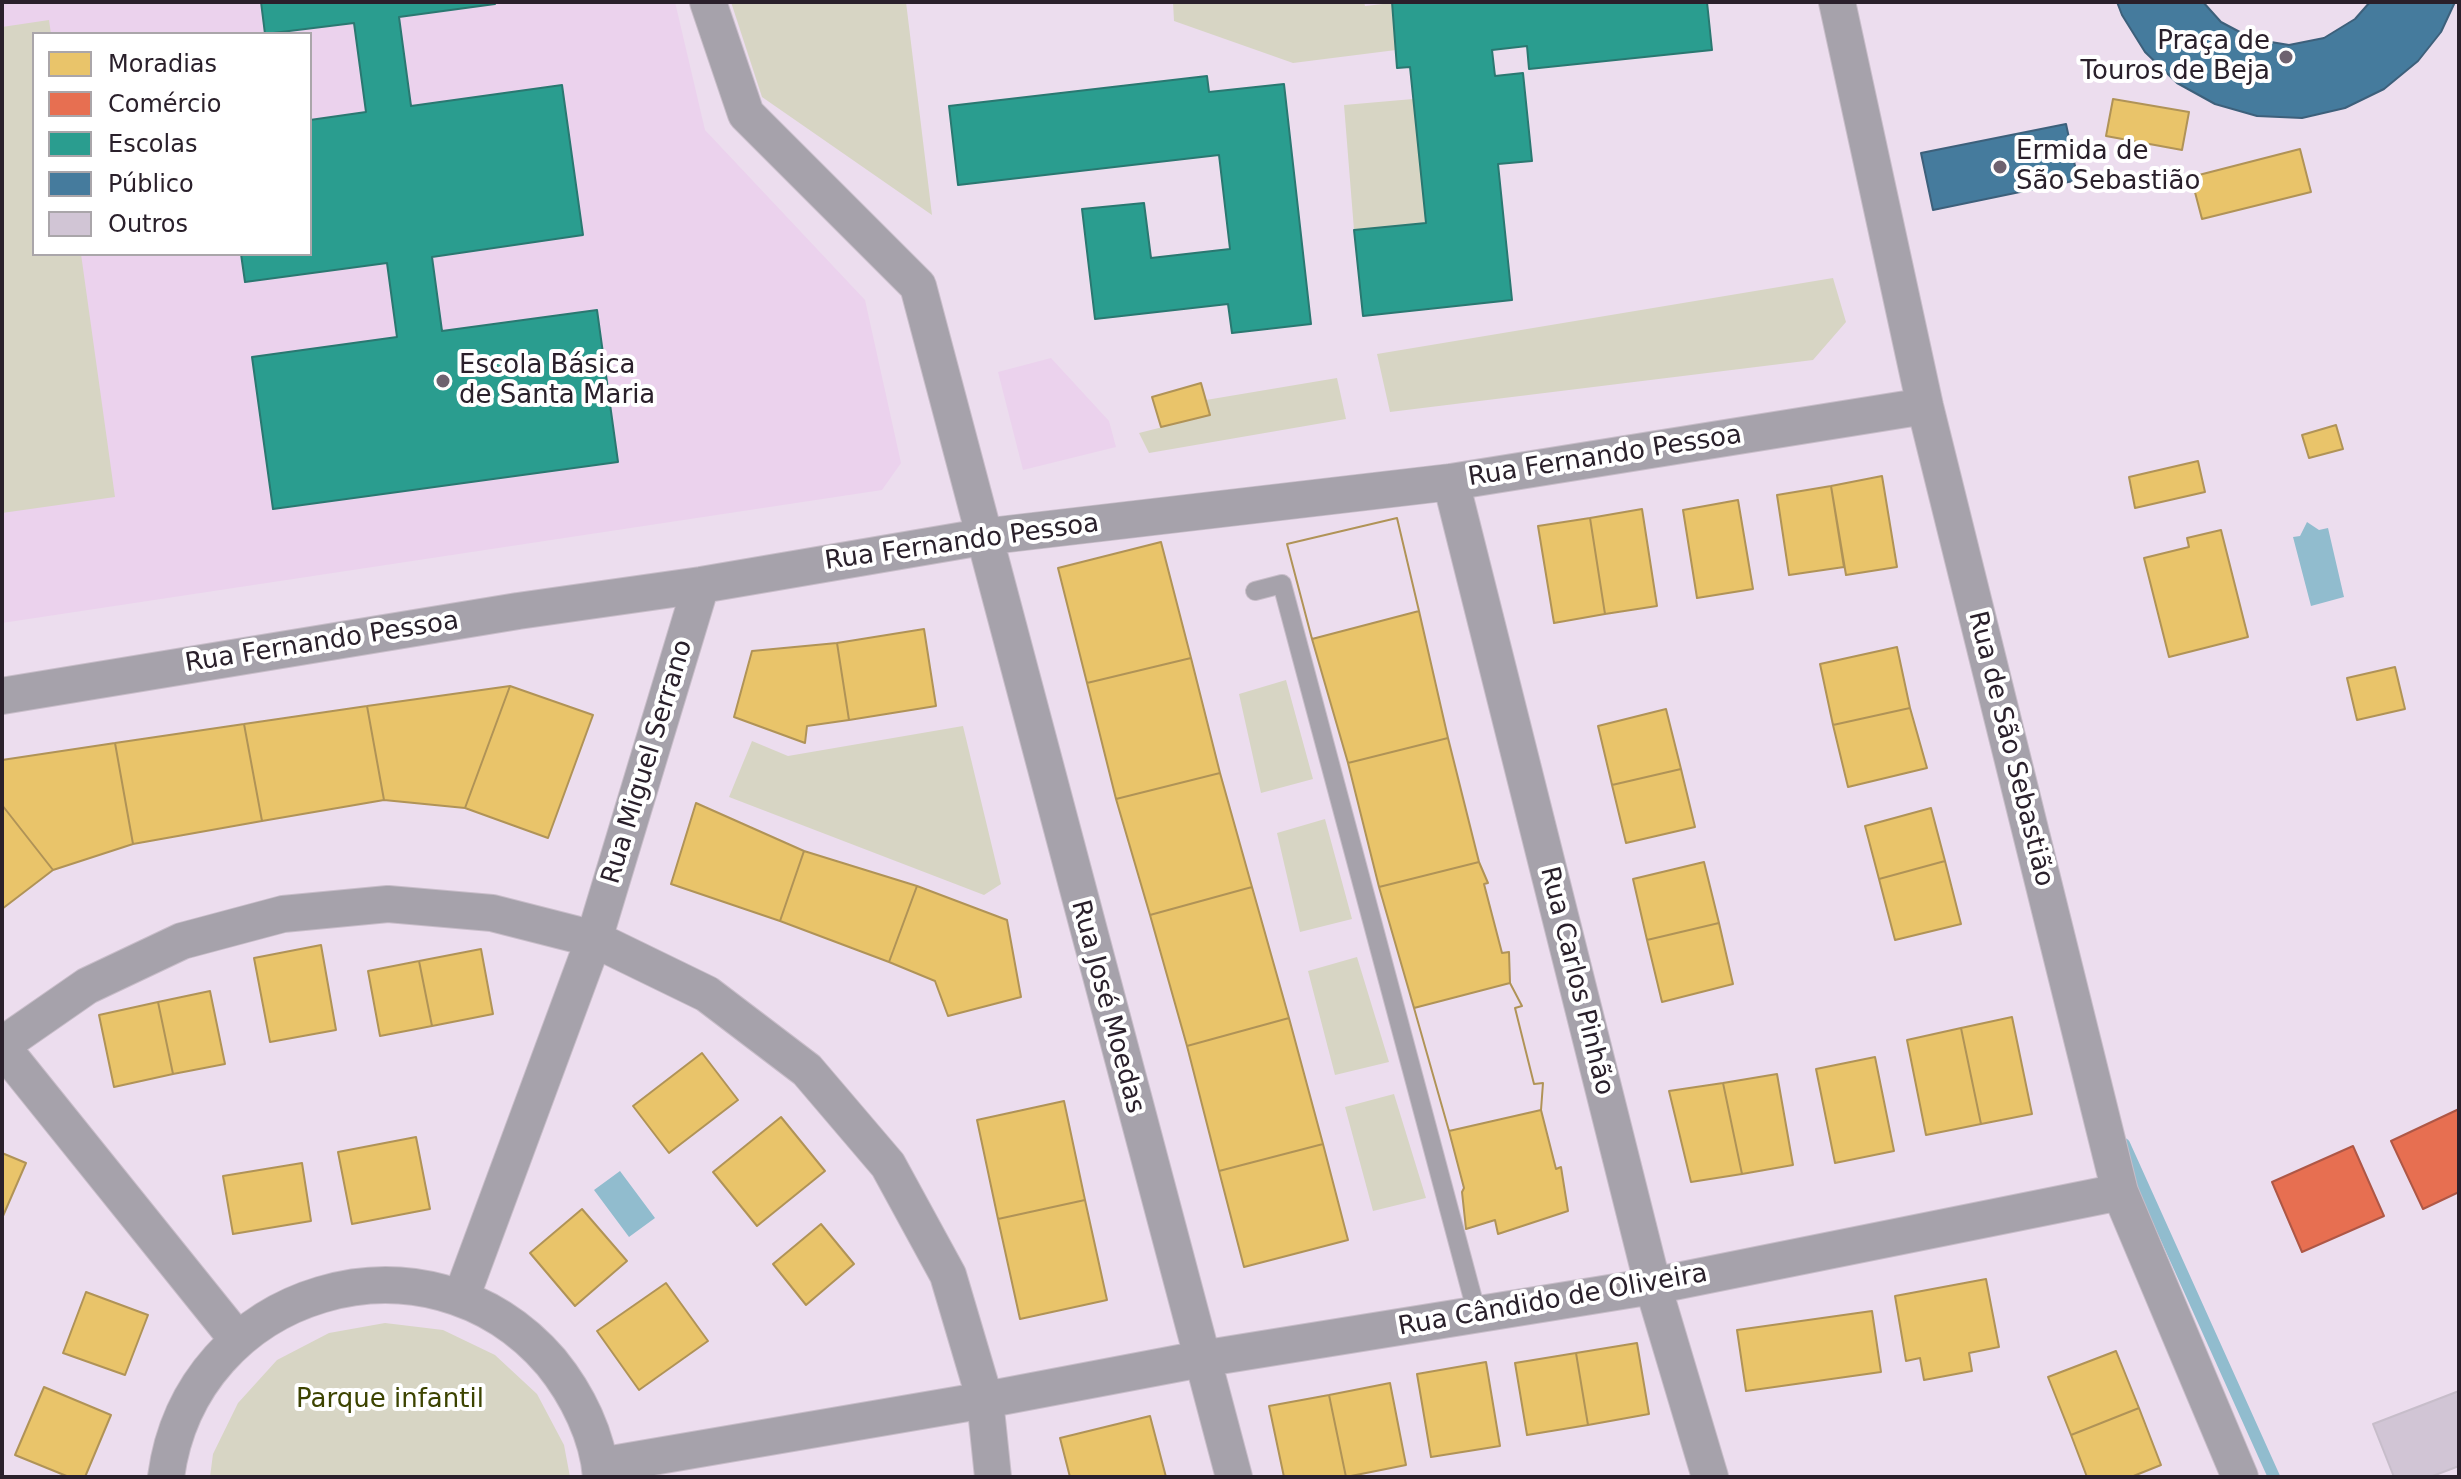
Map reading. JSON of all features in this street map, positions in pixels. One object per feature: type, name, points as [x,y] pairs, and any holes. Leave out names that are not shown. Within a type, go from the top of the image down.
[{"type":"street","name":"Rua José Moedas","points":[[708,2],[746,114],[918,286],[972,483],[982,537],[1234,1477]]},
{"type":"street","name":"Rua de São Sebastião","points":[[1837,2],[1925,406],[2120,1192],[2240,1477]]},
{"type":"street","name":"Rua Fernando Pessoa","points":[[2,696],[982,537],[1451,482],[1925,406]]},
{"type":"street","name":"Rua Carlos Pinhão","points":[[1451,482],[1653,1286],[1710,1477]]},
{"type":"street","name":"Rua Miguel Serrano","points":[[461,1298],[594,939],[701,585]]},
{"type":"street","points":[[237,1339],[2,1046],[87,986],[182,941],[283,914],[388,904],[492,913],[594,939],[707,994],[807,1070],[888,1165],[948,1275],[985,1400],[993,1477]]},
{"type":"street","name":"Rua Cândido de Oliveira","points":[[601,1472],[1201,1359],[1653,1286],[2120,1192]]},
{"type":"street","points":[[166,1477],[169,1454],[184,1411],[207,1372],[237,1339],[277,1311],[320,1293],[368,1285],[415,1286],[461,1298],[501,1318],[536,1345],[565,1379],[586,1418],[601,1472]]},
{"type":"lane","points":[[1255,591],[1282,584],[1477,1314]]},
{"type":"shaded area","name":"Escola Básica de Santa Maria","points":[[2,2],[675,2],[705,130],[865,300],[901,463],[882,490],[2,623]]},
{"type":"shaded area","points":[[1051,358],[1109,421],[1116,447],[1023,470],[998,372]]},
{"type":"green space","points":[[731,2],[906,2],[932,215],[762,97]]},
{"type":"green space","points":[[1173,2],[1364,2],[1365,6],[1392,3],[1396,50],[1293,63],[1174,21]]},
{"type":"green space","points":[[49,20],[51,32],[32,32],[32,256],[81,256],[115,497],[2,513],[2,27]]},
{"type":"green space","points":[[1413,99],[1426,223],[1354,230],[1344,105]]},
{"type":"green space","points":[[1833,278],[1846,322],[1813,360],[1390,412],[1377,354]]},
{"type":"green space","points":[[1337,378],[1346,419],[1149,453],[1139,433],[1210,415],[1206,400]]},
{"type":"green space","points":[[1286,680],[1313,779],[1261,793],[1239,694]]},
{"type":"green space","points":[[963,726],[1001,884],[984,895],[729,797],[752,741],[788,756]]},
{"type":"green space","points":[[1325,819],[1352,919],[1300,932],[1277,833]]},
{"type":"green space","points":[[1357,957],[1389,1062],[1335,1075],[1308,971]]},
{"type":"green space","points":[[1394,1094],[1426,1198],[1373,1211],[1345,1107]]},
{"type":"green space","name":"Parque infantil","points":[[385,1323],[443,1330],[495,1355],[537,1394],[564,1445],[570,1477],[210,1477],[213,1454],[238,1403],[277,1360],[329,1333]]},
{"type":"water","points":[[2307,522],[2319,530],[2328,528],[2344,597],[2311,606],[2293,537],[2300,536]]},
{"type":"water","points":[[620,1171],[655,1218],[629,1237],[594,1190]]},
{"type":"building: Moradias","points":[[2113,99],[2189,112],[2182,150],[2106,136]]},
{"type":"building: Moradias","points":[[2300,149],[2311,192],[2202,219],[2191,177]]},
{"type":"building: Moradias","points":[[1201,383],[1210,415],[1161,427],[1152,397]]},
{"type":"building: Moradias","points":[[2336,425],[2343,449],[2309,458],[2302,435]]},
{"type":"building: Moradias","points":[[2198,461],[2205,492],[2135,508],[2129,477]]},
{"type":"building: Moradias","points":[[1882,476],[1897,567],[1846,575],[1831,486]]},
{"type":"building: Moradias","points":[[1831,486],[1844,567],[1789,575],[1777,495]]},
{"type":"building: Moradias","points":[[1738,500],[1753,589],[1697,598],[1683,510]]},
{"type":"building: Moradias","points":[[1642,509],[1657,606],[1605,614],[1590,518]]},
{"type":"building: Moradias","points":[[1397,518],[1419,611],[1312,639],[1287,544]]},
{"type":"building: Moradias","points":[[1397,518],[1419,611],[1312,639],[1287,544]]},
{"type":"building: Moradias","points":[[1590,518],[1605,614],[1554,623],[1538,526]]},
{"type":"building: Moradias","points":[[2221,530],[2248,637],[2169,657],[2144,558],[2189,547],[2187,538]]},
{"type":"building: Moradias","points":[[1161,542],[1191,658],[1087,683],[1058,568]]},
{"type":"building: Moradias","points":[[1419,611],[1448,738],[1348,763],[1312,639]]},
{"type":"building: Moradias","points":[[924,629],[936,706],[849,720],[837,643]]},
{"type":"building: Moradias","points":[[837,643],[849,720],[807,726],[805,743],[734,717],[752,651]]},
{"type":"building: Moradias","points":[[1897,647],[1910,708],[1833,725],[1820,664]]},
{"type":"building: Moradias","points":[[1191,658],[1220,773],[1116,799],[1087,683]]},
{"type":"building: Moradias","points":[[2395,667],[2405,709],[2357,720],[2347,678]]},
{"type":"building: Moradias","points":[[510,686],[465,808],[384,800],[367,706]]},
{"type":"building: Moradias","points":[[510,686],[593,715],[548,838],[465,808]]},
{"type":"building: Moradias","points":[[367,706],[384,800],[262,821],[244,724]]},
{"type":"building: Moradias","points":[[1910,708],[1927,768],[1848,787],[1833,725]]},
{"type":"building: Moradias","points":[[1666,709],[1681,769],[1612,785],[1598,726]]},
{"type":"building: Moradias","points":[[244,724],[262,821],[133,844],[115,743]]},
{"type":"building: Moradias","points":[[1448,738],[1479,862],[1379,887],[1348,763]]},
{"type":"building: Moradias","points":[[115,743],[133,844],[53,870],[2,805],[2,760]]},
{"type":"building: Moradias","points":[[1681,769],[1695,827],[1626,843],[1612,785]]},
{"type":"building: Moradias","points":[[1220,773],[1252,887],[1150,915],[1116,799]]},
{"type":"building: Moradias","points":[[696,803],[804,851],[780,921],[671,884]]},
{"type":"building: Moradias","points":[[2,805],[53,870],[2,909]]},
{"type":"building: Moradias","points":[[1931,808],[1945,861],[1879,879],[1865,826]]},
{"type":"building: Moradias","points":[[804,851],[917,886],[889,962],[780,921]]},
{"type":"building: Moradias","points":[[1945,861],[1961,924],[1895,940],[1879,879]]},
{"type":"building: Moradias","points":[[1479,862],[1488,883],[1484,884],[1502,953],[1509,952],[1510,983],[1414,1008],[1379,887]]},
{"type":"building: Moradias","points":[[1704,862],[1719,923],[1647,940],[1633,879]]},
{"type":"building: Moradias","points":[[917,886],[1007,920],[1021,997],[948,1016],[935,981],[889,962]]},
{"type":"building: Moradias","points":[[1252,887],[1289,1018],[1187,1046],[1150,915]]},
{"type":"building: Moradias","points":[[1719,923],[1733,984],[1662,1002],[1647,940]]},
{"type":"building: Moradias","points":[[321,945],[336,1030],[270,1042],[254,958]]},
{"type":"building: Moradias","points":[[481,949],[493,1014],[432,1026],[419,961]]},
{"type":"building: Moradias","points":[[419,961],[432,1026],[380,1036],[368,971]]},
{"type":"building: Moradias","points":[[1510,983],[1522,1006],[1515,1008],[1534,1084],[1543,1083],[1541,1110],[1449,1131],[1414,1008]]},
{"type":"building: Moradias","points":[[1510,983],[1522,1006],[1515,1008],[1534,1084],[1543,1083],[1541,1110],[1449,1131],[1414,1008]]},
{"type":"building: Moradias","points":[[210,991],[225,1064],[173,1074],[158,1002]]},
{"type":"building: Moradias","points":[[158,1002],[173,1074],[114,1087],[99,1015]]},
{"type":"building: Moradias","points":[[2012,1017],[2032,1114],[1981,1124],[1961,1028]]},
{"type":"building: Moradias","points":[[1289,1018],[1323,1144],[1219,1171],[1187,1046]]},
{"type":"building: Moradias","points":[[1961,1028],[1981,1124],[1926,1135],[1907,1040]]},
{"type":"building: Moradias","points":[[702,1053],[738,1100],[669,1153],[633,1106]]},
{"type":"building: Moradias","points":[[1875,1057],[1894,1151],[1835,1163],[1816,1069]]},
{"type":"building: Moradias","points":[[1777,1074],[1793,1165],[1742,1174],[1723,1083]]},
{"type":"building: Moradias","points":[[1723,1083],[1742,1174],[1691,1182],[1669,1091]]},
{"type":"building: Moradias","points":[[1064,1101],[1085,1200],[998,1219],[977,1120]]},
{"type":"building: Moradias","points":[[1541,1110],[1556,1169],[1561,1167],[1568,1211],[1498,1234],[1495,1220],[1466,1229],[1464,1188],[1449,1131]]},
{"type":"building: Moradias","points":[[781,1117],[825,1171],[757,1226],[713,1172]]},
{"type":"building: Moradias","points":[[416,1137],[430,1209],[352,1224],[338,1152]]},
{"type":"building: Moradias","points":[[1323,1144],[1348,1240],[1244,1267],[1219,1171]]},
{"type":"building: Moradias","points":[[2,1153],[26,1163],[3,1216],[2,1215]]},
{"type":"building: Moradias","points":[[302,1163],[311,1221],[233,1234],[223,1176]]},
{"type":"building: Moradias","points":[[1085,1200],[1107,1300],[1020,1319],[998,1219]]},
{"type":"building: Moradias","points":[[582,1209],[627,1261],[575,1306],[530,1253]]},
{"type":"building: Moradias","points":[[821,1224],[854,1264],[806,1305],[773,1264]]},
{"type":"building: Moradias","points":[[1986,1279],[1999,1347],[1969,1353],[1972,1371],[1924,1380],[1920,1358],[1906,1361],[1895,1296]]},
{"type":"building: Moradias","points":[[666,1283],[708,1341],[639,1390],[597,1331]]},
{"type":"building: Moradias","points":[[86,1292],[148,1315],[125,1375],[63,1353]]},
{"type":"building: Moradias","points":[[1872,1311],[1881,1372],[1746,1391],[1737,1330]]},
{"type":"building: Moradias","points":[[1637,1343],[1649,1414],[1588,1425],[1576,1353]]},
{"type":"building: Moradias","points":[[2116,1351],[2139,1408],[2071,1435],[2048,1377]]},
{"type":"building: Moradias","points":[[1576,1353],[1588,1425],[1527,1435],[1515,1363]]},
{"type":"building: Moradias","points":[[1486,1362],[1500,1446],[1431,1457],[1417,1374]]},
{"type":"building: Moradias","points":[[1390,1383],[1406,1465],[1346,1477],[1329,1395]]},
{"type":"building: Moradias","points":[[44,1387],[111,1415],[85,1477],[69,1477],[15,1455]]},
{"type":"building: Moradias","points":[[1329,1395],[1346,1477],[1284,1477],[1269,1406]]},
{"type":"building: Moradias","points":[[2139,1408],[2161,1465],[2131,1477],[2087,1477],[2071,1435]]},
{"type":"building: Moradias","points":[[1150,1416],[1166,1477],[1070,1477],[1060,1438]]},
{"type":"building: Comércio","points":[[2459,1109],[2459,1192],[2423,1209],[2391,1141]]},
{"type":"building: Comércio","points":[[2353,1146],[2384,1216],[2302,1252],[2272,1182]]},
{"type":"building: Escolas","points":[[261,2],[495,2],[399,17],[411,106],[562,85],[583,235],[432,257],[442,331],[597,310],[618,462],[273,509],[252,357],[397,337],[387,263],[245,282],[241,256],[312,256],[312,120],[366,112],[354,23],[265,32]]},
{"type":"building: Escolas","points":[[1392,2],[1707,2],[1712,50],[1529,69],[1527,46],[1492,50],[1495,76],[1523,73],[1532,161],[1498,164],[1512,300],[1363,316],[1354,230],[1426,223],[1410,67],[1397,68]]},
{"type":"building: Escolas","points":[[1207,76],[1209,92],[1284,84],[1311,324],[1232,333],[1228,304],[1095,319],[1082,209],[1144,203],[1151,258],[1230,249],[1219,155],[958,185],[949,106]]},
{"type":"building: Público","name":"Praça de Touros de Beja","points":[[2117,2],[2203,2],[2221,22],[2253,39],[2289,45],[2324,38],[2355,19],[2370,2],[2455,2],[2441,32],[2418,61],[2384,89],[2345,108],[2302,118],[2257,116],[2215,104],[2177,83],[2145,52]]},
{"type":"building: Público","name":"Ermida de São Sebastião","points":[[2066,124],[2078,180],[1933,210],[1921,153]]},
{"type":"building: Outros","points":[[2459,1391],[2459,1466],[2430,1477],[2394,1477],[2373,1424]]},
{"type":"waterway","points":[[2124,1144],[2274,1477]]},
{"type":"place","name":"Praça de Touros de Beja","points":[[2286,57]]},
{"type":"place","name":"Ermida de São Sebastião","points":[[2000,167]]},
{"type":"place","name":"Escola Básica de Santa Maria","points":[[443,381]]}]
